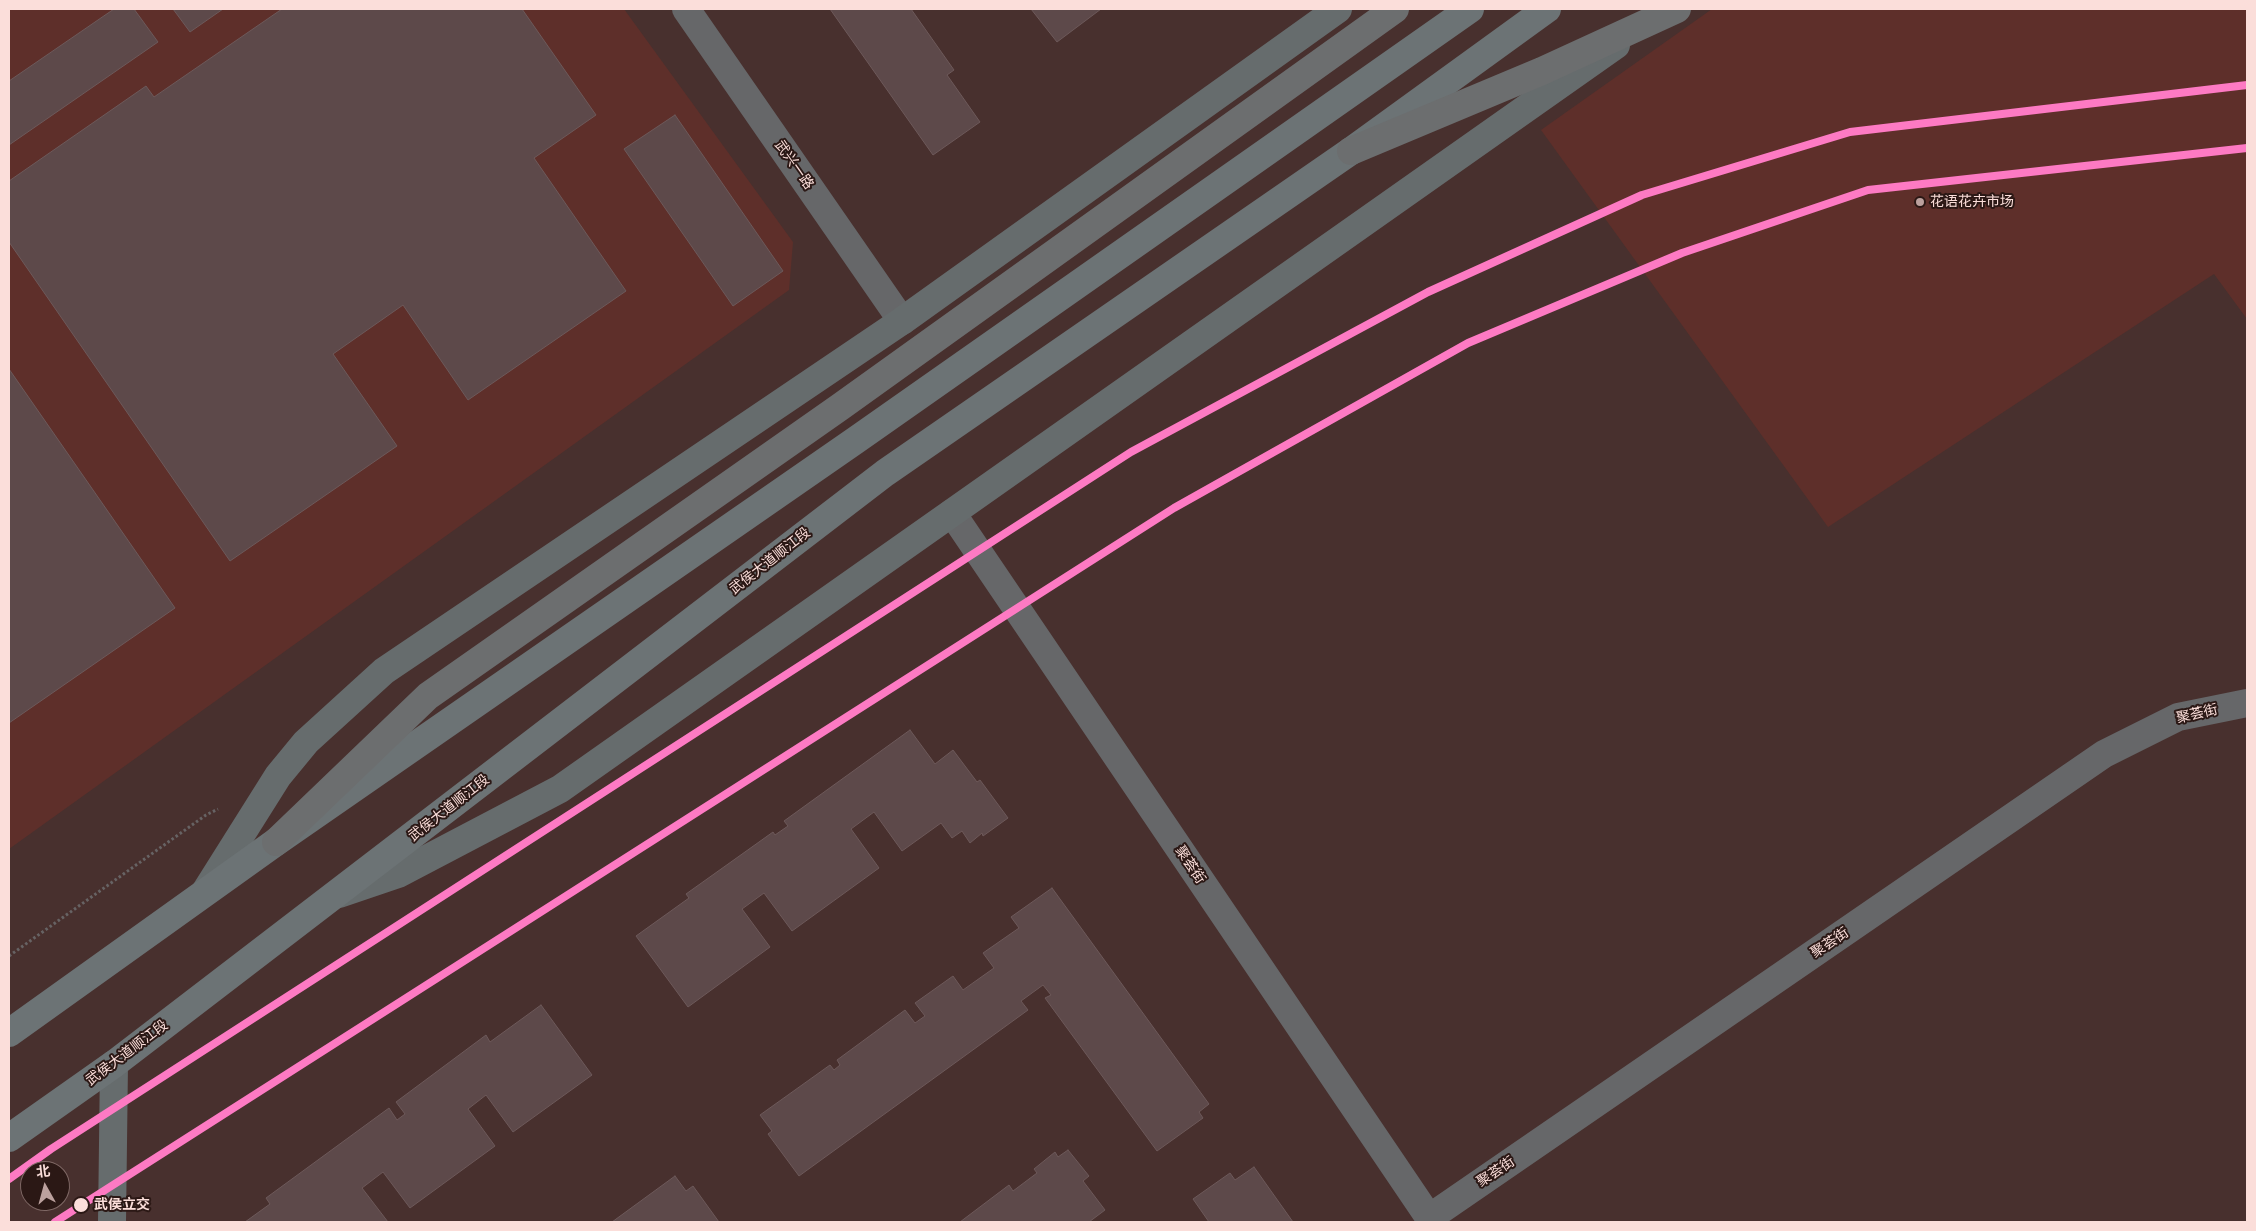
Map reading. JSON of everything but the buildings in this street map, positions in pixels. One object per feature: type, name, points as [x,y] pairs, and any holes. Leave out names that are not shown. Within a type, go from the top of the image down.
[{"type":"highway","points":[[276,842],[428,696],[840,407],[1395,9]]},
{"type":"highway","points":[[1351,151],[1542,71],[1677,9]]},
{"type":"main road","points":[[9,1033],[276,842],[856,440],[1470,9]]},
{"type":"main road","name":"武侯大道顺江段","points":[[9,1138],[114,1064],[885,473],[1351,151],[1547,9]]},
{"type":"street","name":"武兴一路","points":[[686,9],[902,321]]},
{"type":"street","points":[[205,892],[278,776],[306,742],[384,671],[902,321],[1338,9]]},
{"type":"street","points":[[335,895],[398,874],[560,789],[1666,9]]},
{"type":"street","name":"聚荟街","points":[[952,513],[1430,1220],[2104,754],[2178,717],[2247,703]]},
{"type":"street","points":[[112,1222],[114,1064]]},
{"type":"path","points":[[9,956],[206,815],[222,806]]},
{"type":"shaded area","points":[[9,9],[624,9],[793,242],[789,290],[9,849]]},
{"type":"shaded area","name":"花语花卉市场","points":[[1712,9],[2247,9],[2247,319],[2214,274],[1828,527],[1541,130]]},
{"type":"transit line","points":[[9,1179],[51,1149],[1131,452],[1428,292],[1642,195],[1850,132],[2247,85]]},
{"type":"transit line","points":[[55,1222],[1174,508],[1468,343],[1682,253],[1868,190],[2247,148]]},
{"type":"place","name":"花语花卉市场","points":[[1920,202]]},
{"type":"place","name":"武侯立交","points":[[81,1205]]}]
